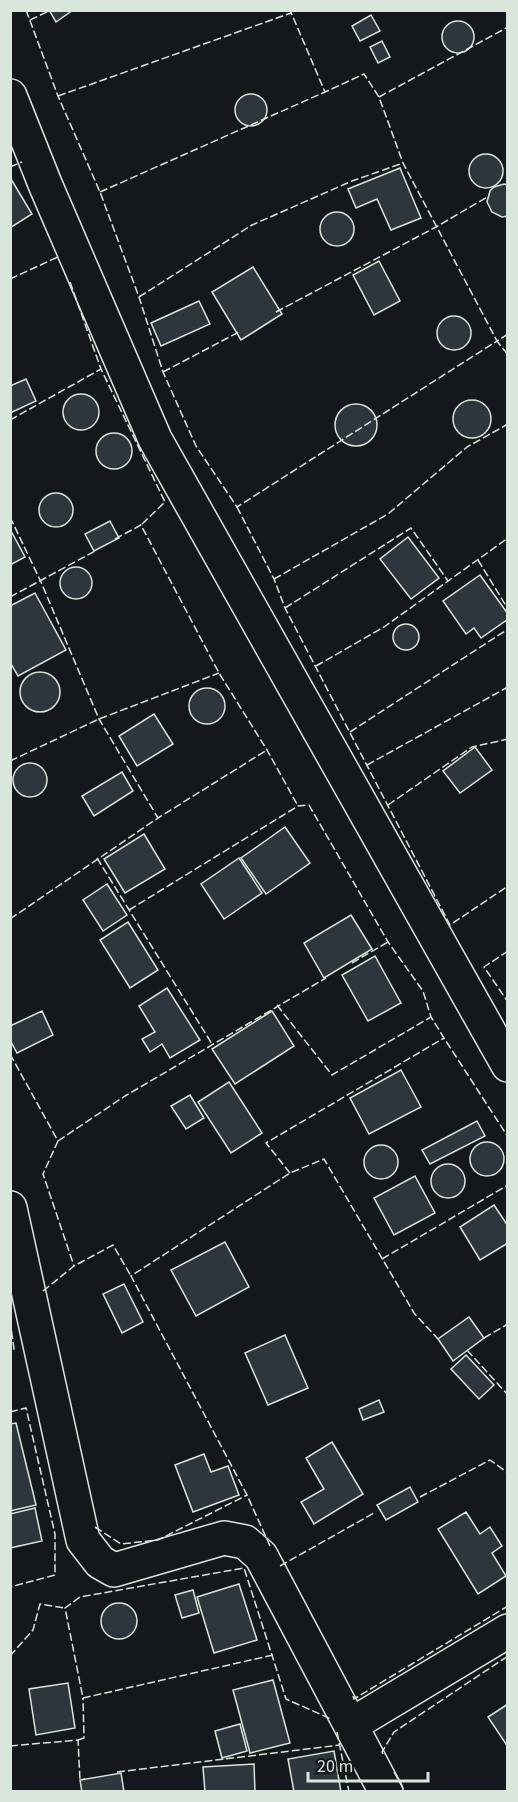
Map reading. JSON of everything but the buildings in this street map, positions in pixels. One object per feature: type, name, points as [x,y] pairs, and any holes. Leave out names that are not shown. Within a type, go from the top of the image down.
[{"type":"street","points":[[10,96],[45,184],[155,439],[507,1065]]},
{"type":"street","points":[[10,1208],[83,1540],[100,1562],[114,1569],[224,1538],[245,1542],[261,1556],[386,1791]]},
{"type":"street","points":[[351,1725],[507,1631]]},
{"type":"fence","points":[[26,10],[58,96],[100,192],[139,297],[163,372],[196,446],[237,507],[497,341],[403,163],[379,97],[364,74],[325,92],[290,10]]},
{"type":"fence","points":[[30,20],[51,10]]},
{"type":"fence","points":[[58,96],[291,13]]},
{"type":"fence","points":[[379,97],[508,27]]},
{"type":"fence","points":[[100,192],[325,92]]},
{"type":"fence","points":[[10,167],[22,162]]},
{"type":"fence","points":[[139,297],[252,225],[352,181],[403,163]]},
{"type":"fence","points":[[276,312],[436,227],[489,196]]},
{"type":"fence","points":[[10,279],[60,256]]},
{"type":"fence","points":[[70,282],[101,369],[165,502],[141,525]]},
{"type":"fence","points":[[163,372],[239,332]]},
{"type":"fence","points":[[508,334],[497,341],[508,355]]},
{"type":"fence","points":[[10,420],[101,369]]},
{"type":"fence","points":[[274,579],[388,514],[467,447],[508,424]]},
{"type":"fence","points":[[237,507],[274,579],[285,608],[450,925],[508,886]]},
{"type":"fence","points":[[10,517],[41,582],[99,719],[158,818]]},
{"type":"fence","points":[[115,539],[141,525],[219,673],[267,750],[298,806]]},
{"type":"fence","points":[[285,608],[411,528],[448,581]]},
{"type":"fence","points":[[316,666],[384,627],[508,538]]},
{"type":"fence","points":[[10,597],[97,550]]},
{"type":"fence","points":[[478,560],[508,609]]},
{"type":"fence","points":[[350,732],[508,629]]},
{"type":"fence","points":[[10,761],[99,719],[219,673]]},
{"type":"fence","points":[[367,765],[508,687]]},
{"type":"fence","points":[[388,805],[472,747],[508,739]]},
{"type":"fence","points":[[10,919],[158,818],[267,750]]},
{"type":"fence","points":[[129,910],[298,806],[309,805],[388,942],[423,991],[431,1017],[508,1137]]},
{"type":"fence","points":[[97,858],[212,1044]]},
{"type":"fence","points":[[352,963],[388,942]]},
{"type":"fence","points":[[508,951],[484,967],[508,1002]]},
{"type":"fence","points":[[58,1141],[125,1096],[326,978]]},
{"type":"fence","points":[[277,1005],[332,1075],[431,1017]]},
{"type":"fence","points":[[290,1173],[266,1143],[444,1038]]},
{"type":"fence","points":[[10,1054],[58,1141],[43,1174],[74,1266]]},
{"type":"fence","points":[[270,1546],[247,1495],[131,1276],[290,1173],[324,1159],[414,1313],[438,1339]]},
{"type":"fence","points":[[382,1259],[508,1185]]},
{"type":"fence","points":[[43,1291],[74,1266],[113,1245],[131,1276]]},
{"type":"fence","points":[[10,1320],[14,1349],[10,1350]]},
{"type":"fence","points":[[484,1338],[508,1324]]},
{"type":"fence","points":[[467,1350],[508,1395]]},
{"type":"fence","points":[[10,1412],[26,1408],[55,1534],[55,1575],[10,1587]]},
{"type":"fence","points":[[420,1497],[490,1460],[508,1473]]},
{"type":"fence","points":[[95,1527],[121,1544],[158,1540],[247,1495]]},
{"type":"fence","points":[[280,1566],[374,1513]]},
{"type":"fence","points":[[273,1655],[83,1698],[65,1608],[80,1597],[244,1568],[286,1699],[331,1719]]},
{"type":"fence","points":[[10,1656],[33,1630],[40,1604],[65,1608]]},
{"type":"fence","points":[[353,1696],[354,1699],[508,1606]]},
{"type":"fence","points":[[383,1754],[394,1732],[508,1656]]},
{"type":"fence","points":[[78,1740],[84,1738],[83,1698]]},
{"type":"fence","points":[[337,1732],[349,1792]]},
{"type":"fence","points":[[10,1746],[78,1740],[80,1780],[85,1779]]},
{"type":"fence","points":[[117,1772],[340,1745]]},
{"type":"fence","points":[[394,1772],[405,1792]]}]
